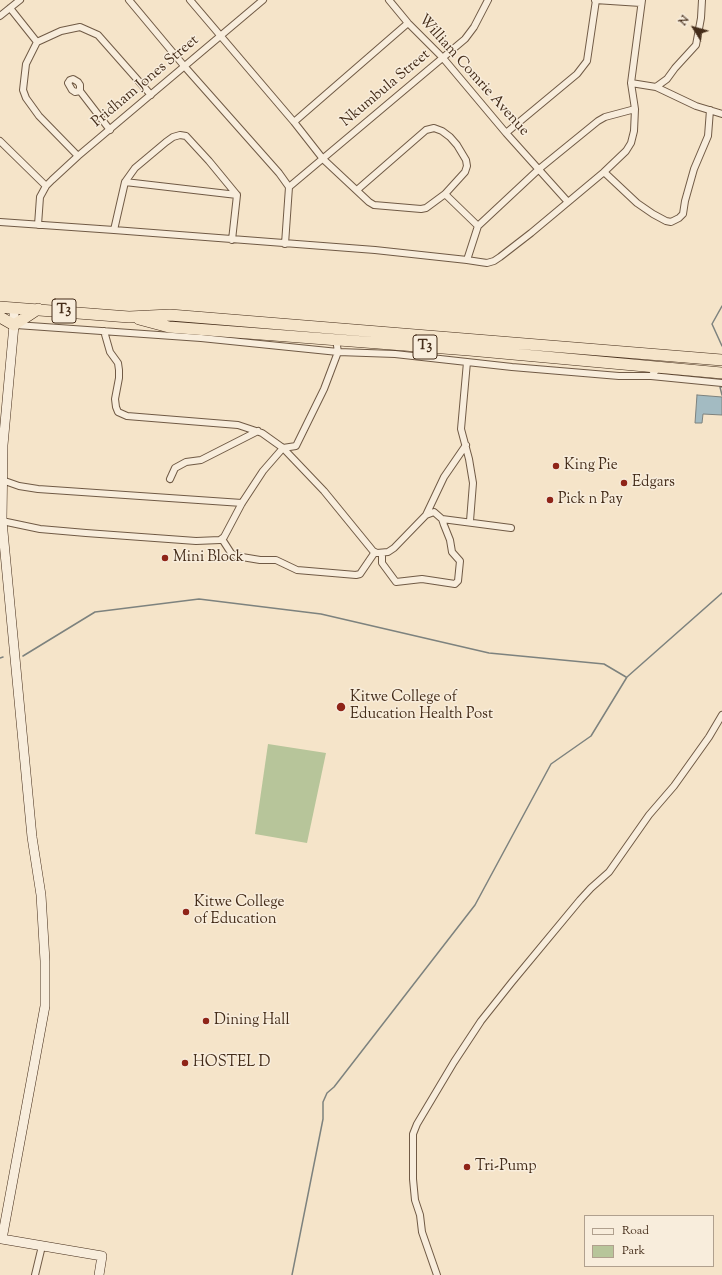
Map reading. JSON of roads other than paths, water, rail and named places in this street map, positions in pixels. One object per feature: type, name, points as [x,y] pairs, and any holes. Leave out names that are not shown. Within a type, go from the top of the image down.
[{"type":"highway","name":"T3","points":[[0,308],[38,309],[129,317],[169,327],[469,350],[655,372],[722,373]]},
{"type":"highway","points":[[0,317],[14,325],[38,309]]},
{"type":"highway","name":"T3","points":[[129,317],[170,314],[722,360]]},
{"type":"street","points":[[0,16],[20,0]]},
{"type":"street","points":[[129,0],[289,187],[285,244]]},
{"type":"street","points":[[190,0],[294,122],[322,159],[374,205],[421,209],[431,205],[445,194],[465,172],[467,166],[466,160],[450,137],[442,131],[434,128],[426,130],[358,190]]},
{"type":"street","name":"William Comrie Avenue","points":[[388,0],[408,23],[443,58],[506,133],[568,202]]},
{"type":"street","name":"Nkumbula Street","points":[[289,187],[470,34],[488,0]]},
{"type":"street","points":[[0,222],[375,250],[487,263],[500,257],[604,172],[626,151],[631,143],[634,131],[635,109],[631,83],[641,1],[596,0],[587,61],[577,74],[506,133]]},
{"type":"street","points":[[656,87],[667,79],[696,45],[701,18],[702,0]]},
{"type":"street","name":"Pridham Jones Street","points":[[46,186],[78,156],[185,67],[260,1]]},
{"type":"street","points":[[10,8],[37,42]]},
{"type":"street","points":[[294,122],[408,23]]},
{"type":"street","points":[[78,156],[39,116],[26,98],[23,90],[26,64],[37,42],[61,31],[80,27],[98,34],[151,95]]},
{"type":"street","points":[[631,83],[656,87],[696,106],[722,114]]},
{"type":"street","points":[[80,92],[110,130]]},
{"type":"street","points":[[711,111],[722,107]]},
{"type":"street","points":[[467,260],[478,226],[539,169],[598,121],[605,117],[635,109]]},
{"type":"street","points":[[604,172],[637,203],[653,214],[671,222],[679,218],[683,214],[685,200],[694,169],[708,136],[711,111]]},
{"type":"street","points":[[114,230],[125,182],[135,168],[166,142],[173,137],[180,135],[186,136],[237,195],[232,240]]},
{"type":"street","points":[[0,141],[46,186],[40,197],[38,225]]},
{"type":"street","points":[[0,153],[5,147]]},
{"type":"street","points":[[125,182],[237,195]]},
{"type":"street","points":[[445,194],[478,226]]},
{"type":"street","points":[[14,308],[14,325],[1,444],[2,552],[32,837],[41,895],[45,961],[45,1006],[1,1239],[102,1256],[99,1275]]},
{"type":"street","points":[[14,325],[201,338],[338,352],[395,354],[563,372],[573,371],[619,376],[655,372],[722,383]]},
{"type":"street","points":[[222,539],[242,503],[263,472],[283,448],[296,446],[324,389],[338,352],[334,328]]},
{"type":"street","points":[[104,331],[108,346],[118,363],[119,378],[115,400],[118,412],[127,416],[230,424],[258,431],[283,448],[324,491],[375,552],[382,554],[394,548],[426,515],[444,477],[466,445]]},
{"type":"street","points":[[467,362],[461,428],[466,445],[473,483],[470,521]]},
{"type":"street","points":[[170,479],[175,468],[186,462],[202,460],[258,431]]},
{"type":"street","points":[[2,480],[19,486],[38,489],[242,503]]},
{"type":"street","points":[[426,515],[434,512],[442,518],[510,528]]},
{"type":"street","points":[[382,554],[382,563],[396,582],[422,579],[455,584],[458,581],[460,561],[452,552],[450,540],[442,518]]},
{"type":"street","points":[[2,521],[40,529],[86,533],[196,540],[222,539]]},
{"type":"street","points":[[222,539],[231,553],[236,556],[276,560],[297,570],[356,575],[360,574],[375,552]]},
{"type":"street","points":[[436,1275],[422,1232],[420,1215],[415,1200],[413,1179],[413,1134],[417,1124],[454,1062],[482,1022],[512,982],[591,888],[610,872],[649,815],[674,786],[722,715]]},
{"type":"street","points":[[35,1275],[42,1246]]},
{"type":"water","points":[[697,395],[722,397],[722,415],[703,414],[702,423],[695,423]]},
{"type":"waterway","points":[[722,306],[712,324],[722,346]]},
{"type":"waterway","points":[[722,387],[720,387],[722,395]]},
{"type":"waterway","points":[[292,1275],[323,1119],[323,1102],[327,1093],[334,1087],[475,905],[551,764],[591,736],[627,677],[722,593]]},
{"type":"waterway","points":[[23,656],[95,612],[199,599],[321,614],[489,653],[604,664],[626,677]]},
{"type":"place","name":"King Pie","points":[[556,466]]},
{"type":"place","name":"Edgars","points":[[624,483]]},
{"type":"place","name":"Pick n Pay","points":[[550,500]]},
{"type":"place","name":"Mini Block","points":[[165,558]]},
{"type":"place","name":"Kitwe College of Education Health Post","points":[[341,707]]},
{"type":"place","name":"Kitwe College of Education","points":[[186,912]]},
{"type":"place","name":"Dining Hall","points":[[206,1021]]},
{"type":"place","name":"HOSTEL D","points":[[185,1063]]},
{"type":"place","name":"Tri-Pump","points":[[467,1167]]}]
